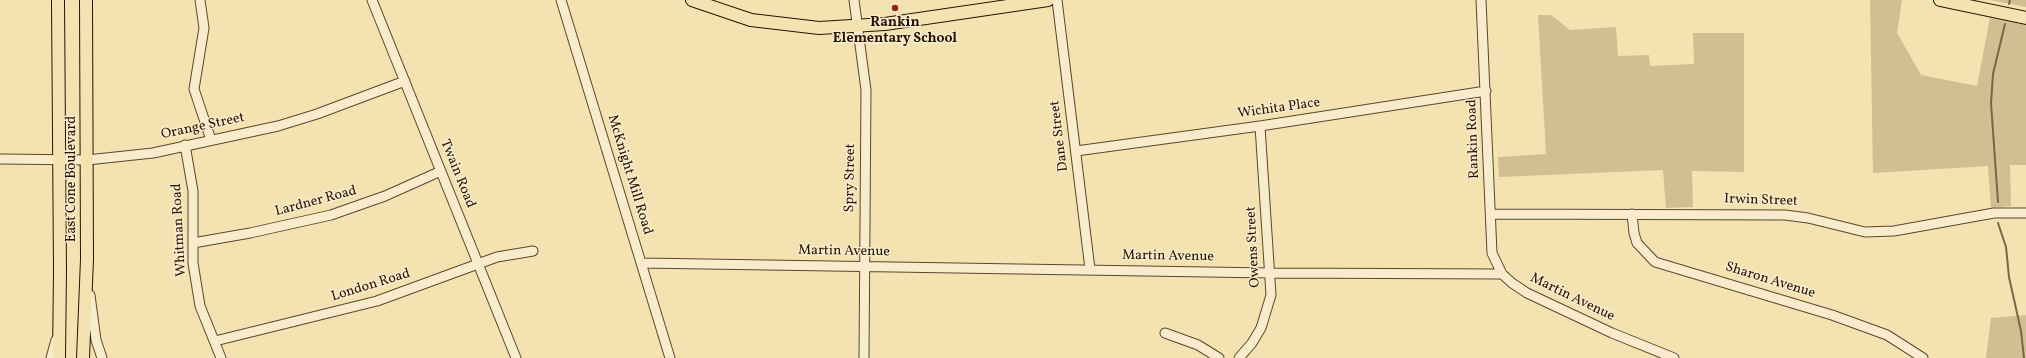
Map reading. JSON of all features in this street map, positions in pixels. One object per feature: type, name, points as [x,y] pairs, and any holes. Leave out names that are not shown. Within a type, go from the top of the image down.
[{"type":"main road","name":"East Cone Boulevard","points":[[58,0],[59,358]]},
{"type":"main road","name":"East Cone Boulevard","points":[[82,358],[87,258],[86,0]]},
{"type":"main road","points":[[692,0],[751,20],[798,27],[858,27],[1048,0]]},
{"type":"main road","points":[[1940,0],[2026,18]]},
{"type":"street","points":[[200,0],[204,28],[194,89],[210,140]]},
{"type":"street","name":"Twain Road","points":[[372,0],[479,263],[513,357]]},
{"type":"street","name":"McKnight Mill Road","points":[[561,0],[670,358]]},
{"type":"street","name":"Spry Street","points":[[854,0],[866,90],[864,358]]},
{"type":"street","name":"Dane Street","points":[[1057,0],[1090,270]]},
{"type":"street","name":"Rankin Road","points":[[1481,0],[1492,214],[1492,253],[1502,274]]},
{"type":"street","name":"Orange Street","points":[[0,159],[87,160],[153,153],[278,126],[317,114],[405,81]]},
{"type":"street","name":"Wichita Place","points":[[1076,150],[1260,126],[1486,91]]},
{"type":"street","name":"Owens Street","points":[[1239,358],[1255,338],[1268,310],[1271,295],[1260,126]]},
{"type":"street","name":"Whitman Road","points":[[185,145],[193,191],[193,263],[200,306],[221,358]]},
{"type":"street","name":"Lardner Road","points":[[193,243],[250,233],[330,215],[385,196],[441,171]]},
{"type":"street","name":"Irwin Street","points":[[1492,214],[1587,216],[1632,214],[1785,215],[1808,218],[1865,232],[1894,231],[1994,213],[2026,213]]},
{"type":"street","name":"Sharon Avenue","points":[[1632,214],[1634,233],[1637,243],[1655,262],[1832,315],[1887,335],[1923,358]]},
{"type":"street","name":"London Road","points":[[215,341],[377,301],[479,263],[514,253],[533,251]]},
{"type":"street","points":[[87,258],[92,314],[102,358]]},
{"type":"street","name":"Martin Avenue","points":[[642,264],[1270,273],[1502,274],[1527,293],[1612,333],[1674,358]]},
{"type":"street","points":[[51,358],[59,331]]},
{"type":"street","points":[[1165,333],[1198,345],[1219,358]]},
{"type":"shaded area","points":[[1870,0],[1902,0],[1897,33],[1921,75],[1977,86],[1990,18],[2026,25],[2026,165],[2010,165],[2011,206],[1991,208],[1988,166],[1873,173]]},
{"type":"shaded area","points":[[1990,0],[2026,0],[2026,7]]},
{"type":"shaded area","points":[[1538,15],[1551,15],[1570,30],[1616,27],[1618,56],[1649,55],[1650,66],[1694,64],[1693,33],[1744,33],[1744,172],[1692,171],[1693,207],[1666,208],[1663,170],[1499,177],[1498,157],[1546,154]]},
{"type":"shaded area","points":[[2026,315],[2026,358],[1986,358],[1991,318]]},
{"type":"waterway","points":[[2009,4],[2010,0]]},
{"type":"waterway","points":[[1998,202],[1991,103],[1993,74],[2005,24]]},
{"type":"waterway","points":[[1998,223],[2006,247],[2009,277],[2021,331],[2024,358]]},
{"type":"place","name":"Rankin Elementary School","points":[[895,8]]}]
